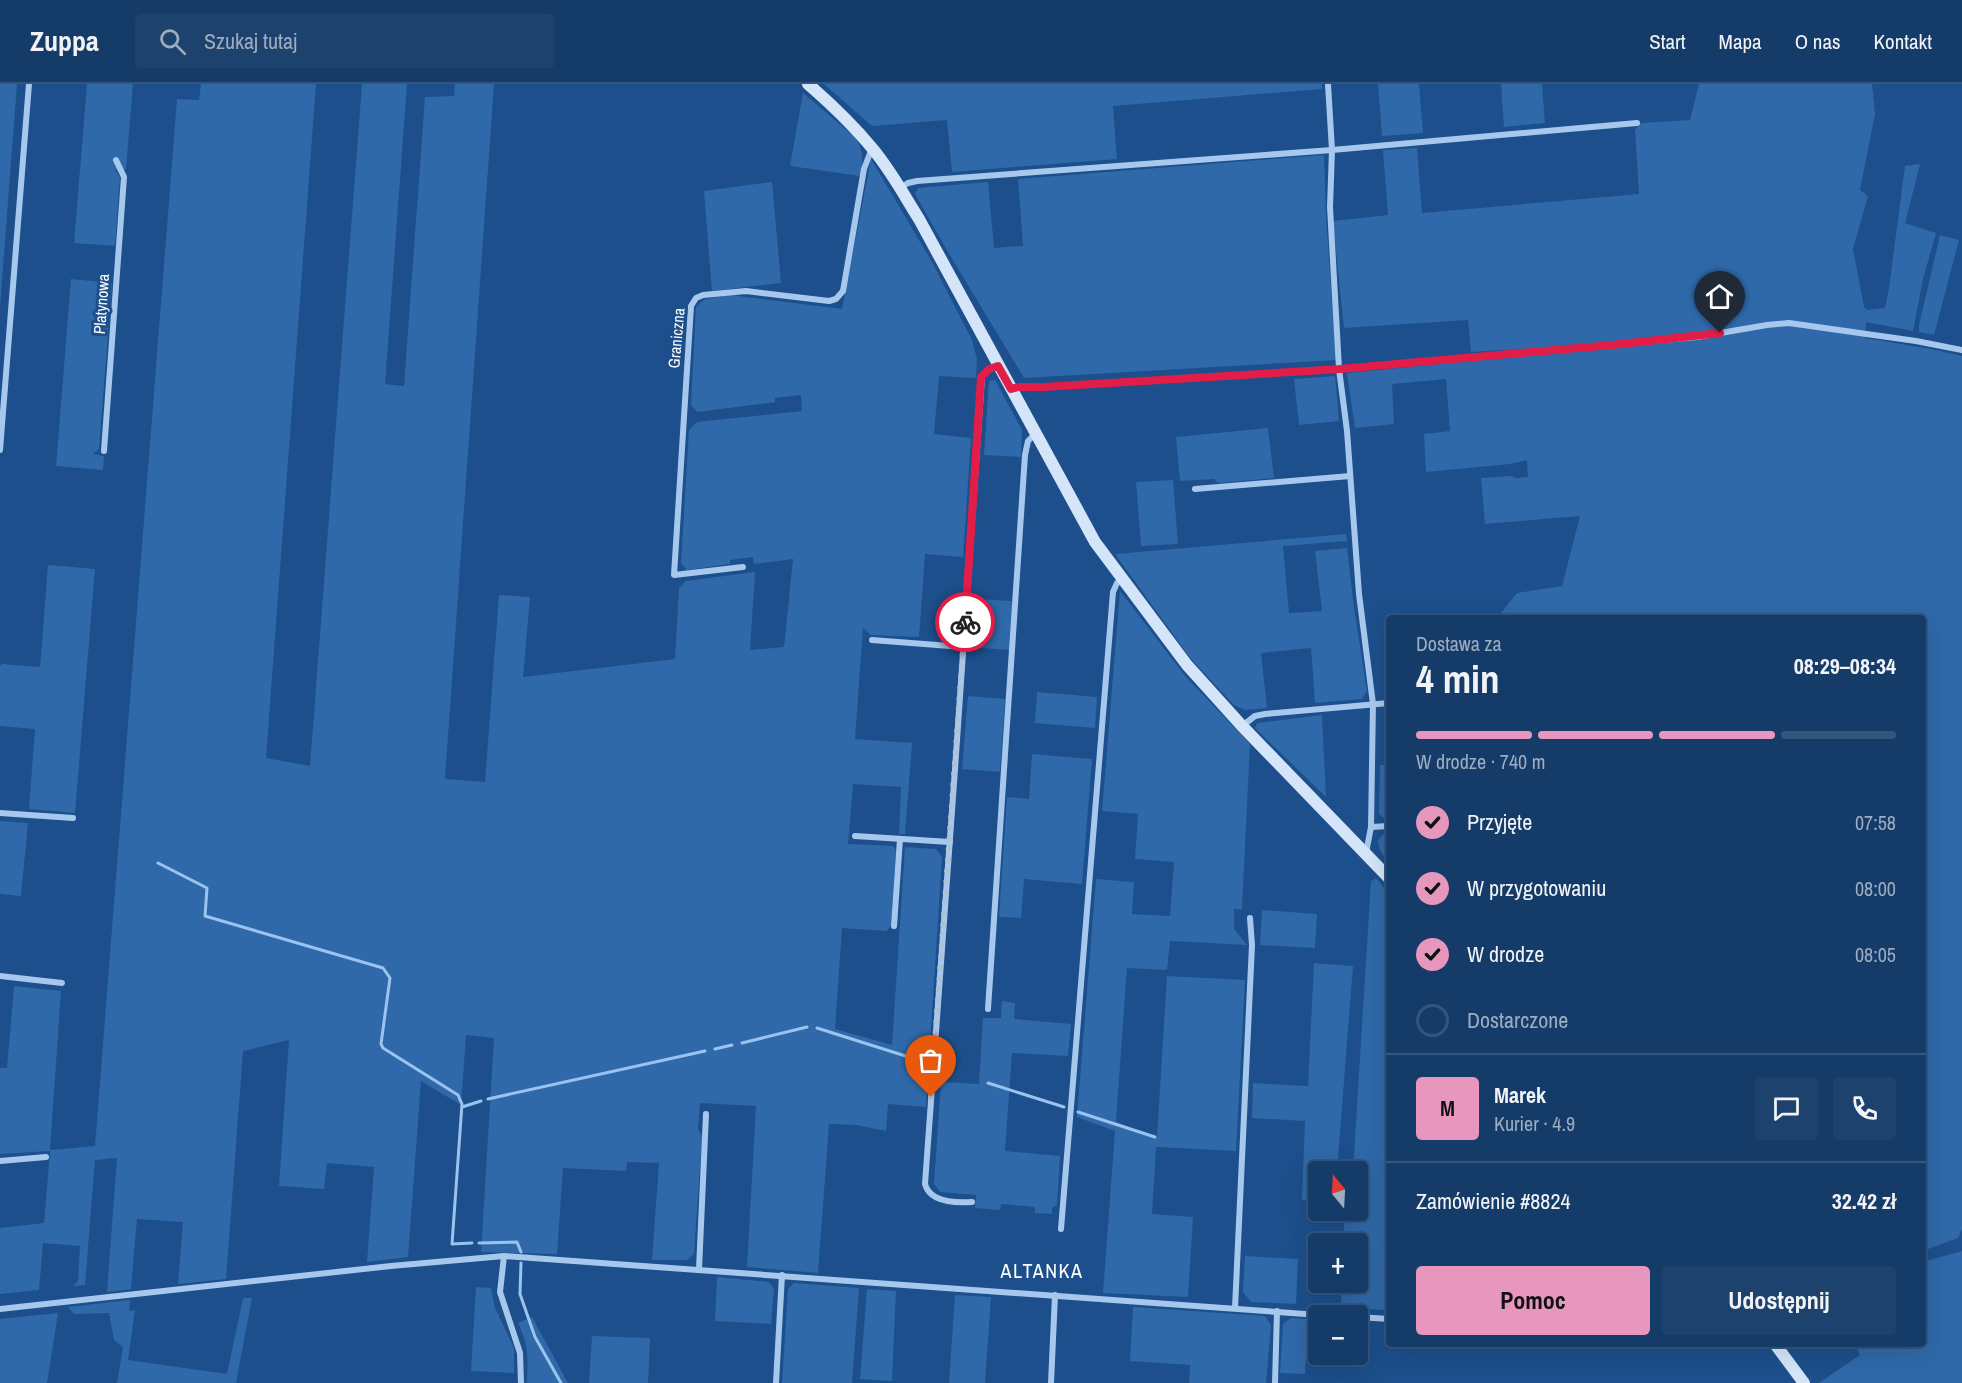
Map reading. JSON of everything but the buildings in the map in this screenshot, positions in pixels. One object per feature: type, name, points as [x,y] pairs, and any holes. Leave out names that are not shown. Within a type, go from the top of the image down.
[{"type":"street","points":[[0,450],[29,84]]},
{"type":"street","points":[[808,84],[872,148],[900,188],[1091,535],[1122,579],[1187,665],[1242,726],[1386,875]]},
{"type":"street","points":[[1328,84],[1332,150],[1330,207],[1340,369],[1362,616],[1373,704],[1371,827],[1366,854]]},
{"type":"street","points":[[900,188],[917,181],[1332,150],[1637,123]]},
{"type":"street","name":"Graniczna","points":[[743,567],[674,575],[691,306],[696,298],[703,294],[746,291],[829,301],[840,295],[843,291],[864,169],[872,148]]},
{"type":"street","name":"Platynowa","points":[[104,451],[124,177],[116,160]]},
{"type":"street","points":[[1011,389],[1340,369],[1697,337],[1789,323],[1962,350]]},
{"type":"street","points":[[972,1202],[944,1200],[934,1196],[926,1189],[925,1184],[981,377],[989,369],[998,366]]},
{"type":"street","points":[[988,1009],[1024,455],[1028,441],[1035,434]]},
{"type":"street","points":[[1195,489],[1350,476]]},
{"type":"street","points":[[1061,1229],[1113,592],[1117,583],[1122,579]]},
{"type":"street","points":[[872,640],[963,647]]},
{"type":"street","points":[[1242,726],[1255,716],[1265,714],[1386,703]]},
{"type":"street","points":[[0,813],[73,818]]},
{"type":"street","points":[[1371,827],[1386,826]]},
{"type":"street","points":[[855,836],[950,842]]},
{"type":"street","points":[[894,926],[900,839]]},
{"type":"street","points":[[1235,1308],[1252,957],[1250,918]]},
{"type":"street","points":[[0,976],[62,983]]},
{"type":"street","points":[[699,1269],[706,1114]]},
{"type":"street","points":[[0,1161],[46,1157]]},
{"type":"street","points":[[504,1256],[500,1292],[520,1353],[521,1383]]},
{"type":"street","points":[[0,1309],[379,1267],[504,1256],[1308,1314]]},
{"type":"street","points":[[776,1383],[782,1275]]},
{"type":"street","points":[[1051,1383],[1055,1295]]},
{"type":"street","points":[[1275,1383],[1277,1311]]},
{"type":"street","points":[[1368,1318],[1386,1319]]},
{"type":"street","points":[[1777,1347],[1804,1383]]},
{"type":"shaded area","points":[[0,84],[17,84],[0,307]]},
{"type":"shaded area","points":[[87,84],[133,84],[126,169],[115,170],[120,177],[115,246],[74,243]]},
{"type":"shaded area","points":[[201,84],[316,84],[266,758],[310,766],[362,84],[407,84],[385,384],[404,386],[425,97],[454,96],[455,84],[494,84],[445,779],[485,782],[499,595],[530,597],[523,677],[675,659],[679,588],[686,581],[755,572],[750,650],[784,647],[793,559],[754,564],[753,557],[730,560],[730,564],[687,570],[681,563],[689,430],[697,422],[802,411],[801,395],[775,398],[775,402],[697,412],[691,405],[696,307],[705,299],[731,295],[842,309],[871,159],[932,262],[972,340],[977,359],[976,378],[939,376],[934,434],[971,438],[963,557],[925,554],[919,637],[871,635],[863,628],[855,739],[912,743],[905,834],[899,834],[901,787],[853,784],[848,844],[893,846],[896,851],[891,926],[886,931],[842,928],[835,1029],[892,1045],[905,847],[936,849],[942,857],[926,1107],[888,1104],[886,1131],[857,1125],[829,1124],[818,1273],[747,1267],[756,1106],[700,1103],[698,1129],[702,1137],[694,1254],[687,1260],[652,1260],[659,1163],[627,1162],[626,1171],[563,1168],[557,1254],[481,1252],[494,1038],[466,1035],[461,1105],[421,1081],[408,1257],[367,1262],[374,1167],[327,1163],[324,1189],[279,1186],[289,1040],[243,1051],[226,1279],[178,1284],[183,1222],[137,1219],[131,1289],[107,1292],[117,1158],[95,1160],[85,1285],[73,1286],[78,1281],[80,1246],[43,1243],[39,1290],[0,1294],[0,1228],[44,1223],[50,1151],[0,1154],[0,1068],[7,1068],[14,986],[61,991],[50,1150],[95,1146],[177,99],[199,100]]},
{"type":"shaded area","points":[[824,84],[1322,84],[1322,89],[1113,106],[1117,159],[952,172],[947,120],[872,126]]},
{"type":"shaded area","points":[[1378,84],[1419,84],[1423,133],[1382,136]]},
{"type":"shaded area","points":[[1501,84],[1542,84],[1545,123],[1504,127]]},
{"type":"shaded area","points":[[1699,84],[1872,84],[1875,114],[1860,190],[1868,196],[1853,249],[1864,307],[1867,310],[1885,308],[1905,166],[1920,164],[1905,223],[1936,233],[1923,279],[1913,331],[1866,322],[1865,338],[1962,356],[1962,1229],[1958,1238],[1926,1250],[1926,615],[1499,615],[1517,593],[1562,586],[1580,516],[1485,524],[1481,478],[1528,477],[1527,460],[1510,464],[1426,472],[1424,434],[1450,431],[1446,379],[1392,384],[1394,424],[1355,428],[1347,373],[1628,346],[1629,343],[1471,352],[1468,320],[1344,328],[1333,221],[1388,215],[1383,150],[1417,148],[1422,213],[1639,194],[1635,130],[1641,123],[1690,120]]},
{"type":"shaded area","points":[[803,93],[855,137],[862,156],[860,176],[790,166]]},
{"type":"shaded area","points":[[1324,155],[1336,360],[1024,378],[915,194],[918,188],[988,182],[994,248],[1023,246],[1018,179]]},
{"type":"shaded area","points":[[772,182],[781,283],[712,291],[704,191]]},
{"type":"shaded area","points":[[1940,235],[1959,240],[1934,335],[1919,332],[1919,325]]},
{"type":"shaded area","points":[[71,279],[112,283],[99,449],[93,454],[104,456],[103,470],[56,466]]},
{"type":"shaded area","points":[[1335,376],[1339,421],[1299,425],[1294,379]]},
{"type":"shaded area","points":[[995,380],[1022,430],[1021,457],[984,455],[989,381]]},
{"type":"shaded area","points":[[1268,428],[1274,478],[1218,483],[1214,479],[1180,481],[1176,437]]},
{"type":"shaded area","points":[[1173,480],[1178,544],[1141,546],[1136,482]]},
{"type":"shaded area","points":[[1346,534],[1347,541],[1283,546],[1289,613],[1322,611],[1315,551],[1347,548],[1367,691],[1362,699],[1315,703],[1311,648],[1261,653],[1267,708],[1245,710],[1234,705],[1191,659],[1115,554]]},
{"type":"shaded area","points":[[48,565],[95,569],[75,813],[29,809],[35,729],[0,726],[0,666],[2,664],[40,667]]},
{"type":"shaded area","points":[[1120,591],[1186,677],[1250,744],[1242,909],[1234,909],[1234,929],[1247,945],[1170,941],[1167,970],[1127,968],[1116,1122],[1157,1137],[1167,976],[1245,980],[1236,1151],[1156,1147],[1152,1214],[1193,1217],[1188,1297],[1103,1293],[1115,1131],[1077,1117],[1096,879],[1134,882],[1132,914],[1170,916],[1174,862],[1135,859],[1138,814],[1102,811]]},
{"type":"shaded area","points":[[974,599],[1012,601],[1009,650],[971,647]]},
{"type":"shaded area","points":[[1037,692],[1097,697],[1095,728],[1035,723]]},
{"type":"shaded area","points":[[968,696],[1005,699],[1000,772],[962,769]]},
{"type":"shaded area","points":[[1322,715],[1326,797],[1255,728],[1257,723]]},
{"type":"shaded area","points":[[1032,754],[1092,759],[1082,884],[1024,879],[1021,918],[999,917],[1007,797],[1029,799]]},
{"type":"shaded area","points":[[1380,765],[1386,765],[1386,820],[1379,814]]},
{"type":"shaded area","points":[[0,821],[28,823],[21,896],[0,894]]},
{"type":"shaded area","points":[[1386,833],[1386,858],[1381,852],[1378,840]]},
{"type":"shaded area","points":[[1376,878],[1386,890],[1386,1272],[1384,1310],[1368,1309],[1368,1305],[1341,1305],[1342,1293],[1368,1293],[1368,1233],[1344,1233],[1344,1221],[1368,1221],[1368,1161],[1354,1161],[1371,881]]},
{"type":"shaded area","points":[[1262,910],[1317,914],[1315,948],[1260,945]]},
{"type":"shaded area","points":[[1314,963],[1353,966],[1338,1161],[1308,1161],[1308,1200],[1302,1200],[1305,1121],[1252,1118],[1253,1083],[1308,1086]]},
{"type":"shaded area","points":[[1002,1001],[1015,1003],[1014,1019],[1071,1024],[1068,1056],[1012,1053],[1005,1151],[1060,1156],[1057,1205],[1052,1208],[1052,1214],[1035,1213],[1035,1207],[1001,1204],[1000,1210],[975,1208],[976,1195],[940,1192],[934,1184],[941,1082],[979,1084],[983,1018],[1001,1018]]},
{"type":"shaded area","points":[[1962,1251],[1962,1383],[1819,1383],[1860,1355],[1856,1347],[1926,1347],[1926,1261]]},
{"type":"shaded area","points":[[1245,1256],[1298,1259],[1296,1304],[1251,1302],[1243,1292]]},
{"type":"shaded area","points":[[717,1277],[769,1282],[774,1289],[771,1324],[715,1321]]},
{"type":"shaded area","points":[[794,1283],[859,1288],[852,1383],[782,1383],[788,1289]]},
{"type":"shaded area","points":[[476,1287],[491,1288],[495,1308],[514,1348],[514,1373],[471,1371]]},
{"type":"shaded area","points":[[867,1289],[896,1291],[892,1381],[860,1379]]},
{"type":"shaded area","points":[[955,1295],[991,1297],[985,1383],[949,1383]]},
{"type":"shaded area","points":[[243,1298],[252,1298],[236,1383],[117,1383],[123,1347],[114,1340],[109,1313],[74,1314],[68,1307],[130,1300],[129,1311],[135,1310],[128,1360],[227,1374]]},
{"type":"shaded area","points":[[1133,1307],[1265,1316],[1271,1325],[1266,1383],[1189,1383],[1190,1365],[1130,1361]]},
{"type":"shaded area","points":[[58,1313],[47,1383],[0,1383],[0,1319]]},
{"type":"shaded area","points":[[532,1317],[568,1383],[527,1383],[527,1352],[518,1323]]},
{"type":"shaded area","points":[[1291,1318],[1308,1319],[1305,1374],[1280,1373],[1283,1324]]},
{"type":"shaded area","points":[[592,1336],[650,1338],[648,1383],[589,1383]]},
{"type":"waterway","points":[[158,863],[207,888],[205,916],[383,968],[390,978],[381,1044],[383,1048],[458,1095],[462,1104],[452,1244],[472,1243]]},
{"type":"waterway","points":[[742,1043],[807,1027]]},
{"type":"waterway","points":[[817,1028],[915,1059]]},
{"type":"waterway","points":[[715,1049],[732,1045]]},
{"type":"waterway","points":[[488,1099],[705,1051]]},
{"type":"waterway","points":[[988,1083],[1064,1107]]},
{"type":"waterway","points":[[462,1107],[481,1101]]},
{"type":"waterway","points":[[1078,1112],[1155,1137]]},
{"type":"waterway","points":[[479,1243],[517,1242],[521,1252]]},
{"type":"waterway","points":[[521,1263],[520,1294],[535,1337],[561,1383]]},
{"type":"way so far","points":[[931,1097],[965,622]]},
{"type":"district","name":"ALTANKA","points":[[1042,1270]]},
{"type":"route","points":[[965,622],[981,377],[989,369],[998,366],[1011,389],[1340,369],[1697,337],[1720,333]]}]
